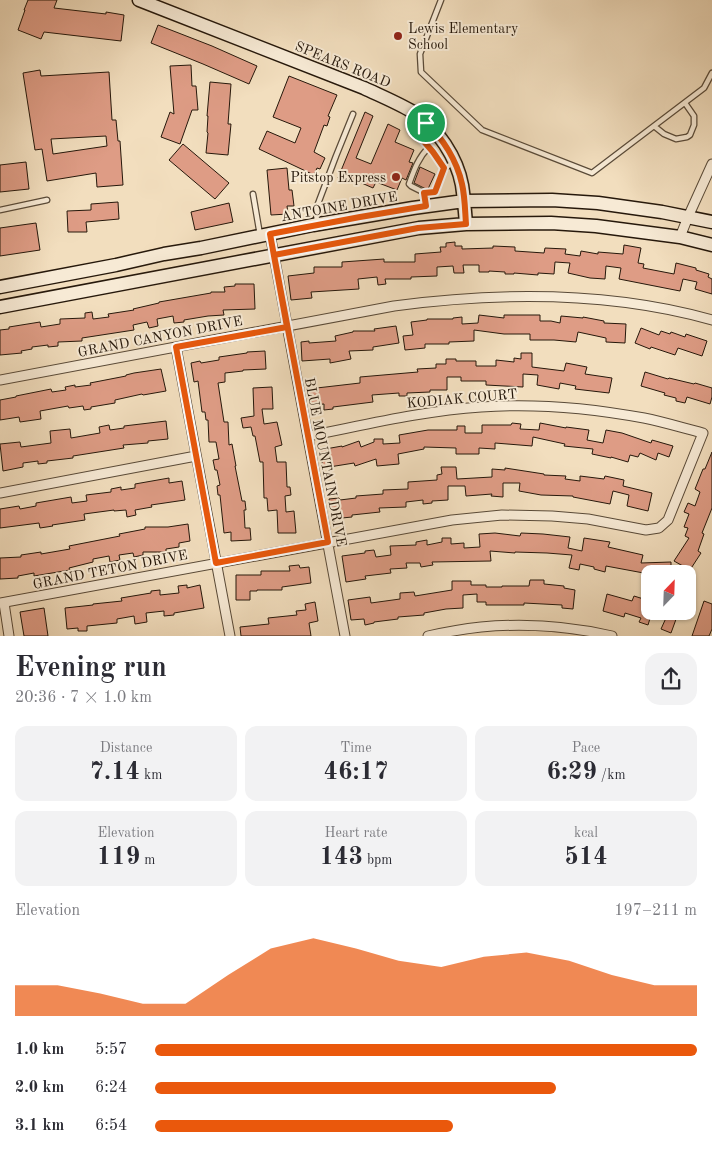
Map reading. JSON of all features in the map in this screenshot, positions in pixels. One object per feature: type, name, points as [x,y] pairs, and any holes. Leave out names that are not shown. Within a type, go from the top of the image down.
[{"type":"main road","name":"SPEARS ROAD","points":[[139,0],[364,88],[415,114],[445,144],[449,165],[462,183],[466,224]]},
{"type":"main road","name":"ANTOINE DRIVE","points":[[0,287],[317,225],[464,201],[552,200],[598,203],[688,217]]},
{"type":"main road","points":[[688,217],[712,222]]},
{"type":"main road","points":[[0,307],[418,228],[466,224],[587,225],[680,237],[712,245]]},
{"type":"street","points":[[680,237],[712,164]]},
{"type":"street","name":"BLUE MOUNTAIN DRIVE","points":[[265,235],[274,255],[345,636]]},
{"type":"street","name":"GRAND CANYON DRIVE","points":[[0,380],[394,306],[476,297],[518,296],[588,299],[670,310],[712,320]]},
{"type":"street","points":[[176,347],[230,636]]},
{"type":"street","name":"KODIAK COURT","points":[[308,436],[405,417],[482,407],[526,406],[601,411],[645,418],[679,427]]},
{"type":"street","name":"GRAND TETON DRIVE","points":[[2,603],[452,520],[502,515],[528,515],[610,522],[646,530],[659,528],[668,520],[703,432],[679,427]]},
{"type":"street","points":[[0,493],[196,456]]},
{"type":"street","points":[[2,603],[9,636]]},
{"type":"street","points":[[428,636],[482,627],[530,625],[566,627],[612,636]]},
{"type":"lane","points":[[441,0],[420,54],[421,72],[482,130],[592,173],[704,88],[712,73]]},
{"type":"lane","points":[[654,126],[664,134],[676,139],[690,135],[694,125],[694,116],[685,103]]},
{"type":"lane","points":[[317,225],[316,209],[353,114]]},
{"type":"lane","points":[[426,123],[416,132],[449,165],[435,192],[424,193],[409,184],[417,162],[429,147]]},
{"type":"lane","points":[[424,193],[426,206]]},
{"type":"lane","points":[[253,194],[265,235]]},
{"type":"lane","points":[[0,210],[47,200]]},
{"type":"building","points":[[28,0],[57,0],[54,8],[124,15],[121,41],[44,32],[41,39],[18,30]]},
{"type":"building","points":[[158,25],[257,66],[249,84],[151,43]]},
{"type":"building","points":[[191,65],[192,86],[196,86],[198,110],[192,110],[180,144],[161,137],[170,112],[174,114],[170,66]]},
{"type":"building","points":[[40,70],[41,76],[109,72],[112,120],[116,120],[118,141],[120,141],[123,185],[97,187],[96,173],[47,181],[42,149],[35,150],[23,73]],"holes":[[[106,136],[107,146],[53,154],[51,139]]]},
{"type":"building","points":[[289,76],[337,95],[328,116],[330,117],[327,126],[324,125],[314,152],[325,158],[320,169],[317,168],[314,175],[259,149],[267,131],[295,143],[301,128],[273,117]]},
{"type":"building","points":[[210,82],[231,84],[228,124],[231,124],[228,155],[206,153]]},
{"type":"building","points":[[365,112],[373,116],[356,158],[371,164],[388,124],[400,130],[395,142],[414,150],[409,162],[413,163],[406,180],[402,178],[397,190],[376,182],[373,188],[348,177],[346,182],[338,178]]},
{"type":"building","points":[[183,144],[229,183],[215,199],[169,160]]},
{"type":"building","points":[[26,162],[29,189],[0,192],[0,165]]},
{"type":"building","points":[[420,167],[435,174],[428,189],[414,183]]},
{"type":"building","points":[[287,168],[289,190],[292,190],[294,206],[287,206],[288,214],[271,215],[267,170]]},
{"type":"building","points":[[118,202],[119,219],[86,222],[87,232],[68,232],[67,211],[91,210],[91,204]]},
{"type":"building","points":[[229,203],[233,222],[195,230],[191,212]]},
{"type":"building","points":[[36,223],[40,250],[0,256],[0,228]]},
{"type":"building","points":[[455,242],[455,246],[462,246],[462,249],[493,248],[493,246],[515,247],[515,251],[544,253],[545,248],[566,249],[565,254],[580,256],[581,251],[598,254],[598,252],[623,254],[624,245],[641,248],[638,263],[644,264],[643,268],[674,274],[676,263],[696,268],[696,270],[709,274],[708,277],[712,279],[712,294],[695,289],[697,282],[683,279],[680,291],[619,279],[621,268],[606,266],[605,279],[590,278],[568,273],[570,263],[555,262],[554,274],[538,273],[538,275],[505,274],[505,272],[489,271],[479,272],[479,265],[463,265],[464,273],[454,273],[453,266],[437,267],[437,276],[385,279],[386,284],[378,285],[377,277],[358,279],[359,289],[311,292],[312,298],[291,300],[288,276],[314,273],[314,267],[342,267],[342,262],[384,259],[384,262],[415,262],[415,254],[441,252],[440,247],[446,247],[446,243]]},
{"type":"building","points":[[235,284],[254,284],[255,309],[223,310],[224,315],[208,316],[174,323],[173,316],[157,319],[158,326],[149,328],[147,322],[133,325],[134,330],[82,338],[82,341],[58,342],[58,346],[32,347],[32,349],[21,351],[22,353],[0,355],[0,330],[9,329],[9,327],[40,322],[41,327],[60,324],[60,319],[85,318],[85,313],[92,312],[93,319],[109,317],[108,314],[134,310],[159,302],[211,292],[225,292],[224,287],[235,286]]},
{"type":"building","points":[[479,315],[504,318],[504,315],[540,315],[540,321],[560,323],[561,316],[583,317],[604,321],[604,323],[626,324],[625,343],[606,342],[606,338],[578,332],[576,342],[530,340],[530,334],[504,334],[474,330],[474,341],[425,344],[425,348],[405,350],[403,336],[413,335],[411,322],[462,317],[462,324],[478,323]]},
{"type":"building","points":[[396,326],[399,343],[373,347],[373,350],[349,351],[351,359],[330,363],[330,359],[302,361],[301,342],[336,341],[335,336],[353,331],[375,331],[374,329]]},
{"type":"building","points":[[641,328],[659,335],[661,331],[670,334],[671,332],[685,337],[686,334],[707,341],[702,356],[678,348],[675,355],[635,343]]},
{"type":"building","points":[[265,351],[266,369],[225,373],[225,382],[218,383],[224,422],[228,422],[229,445],[232,444],[242,501],[245,501],[245,528],[250,528],[251,540],[231,541],[231,532],[224,533],[220,495],[218,495],[217,486],[220,485],[213,460],[219,459],[216,442],[209,442],[208,420],[206,420],[205,412],[202,412],[198,381],[194,382],[191,363],[219,360],[219,357],[247,352]]},
{"type":"building","points":[[521,353],[532,353],[532,367],[564,371],[566,363],[587,367],[585,374],[612,378],[609,393],[575,389],[576,386],[560,383],[559,389],[537,385],[538,375],[523,374],[523,387],[486,385],[486,381],[461,381],[461,377],[447,377],[447,390],[407,393],[407,396],[399,396],[399,393],[372,395],[373,402],[333,407],[333,409],[324,410],[324,404],[310,405],[308,389],[360,383],[360,377],[418,372],[417,369],[436,368],[436,364],[446,364],[446,359],[476,361],[476,366],[496,366],[496,360],[514,362],[514,358],[521,359]]},
{"type":"building","points":[[161,369],[166,391],[115,400],[115,403],[91,407],[91,409],[84,410],[83,406],[69,408],[68,406],[40,411],[41,419],[20,422],[19,417],[0,420],[0,400],[51,389],[52,392],[66,390],[65,387],[91,385],[90,383]]},
{"type":"building","points":[[645,372],[712,388],[710,404],[687,397],[685,403],[676,401],[676,398],[664,395],[665,393],[641,386]]},
{"type":"building","points":[[272,387],[273,409],[262,409],[264,424],[277,422],[282,445],[275,447],[277,462],[286,462],[287,487],[290,487],[291,495],[285,496],[286,512],[294,511],[296,533],[278,533],[277,510],[268,511],[267,498],[264,498],[263,462],[260,462],[255,436],[253,436],[251,427],[243,428],[241,418],[254,416],[253,388]]},
{"type":"building","points":[[166,421],[168,439],[123,445],[124,448],[47,461],[47,463],[38,464],[38,461],[23,463],[23,467],[3,471],[0,444],[20,442],[21,447],[51,443],[50,431],[70,429],[71,438],[100,433],[99,427],[109,425],[110,430],[124,428],[124,426]]},
{"type":"building","points":[[512,423],[521,424],[520,429],[539,430],[540,423],[589,430],[587,440],[603,443],[606,430],[622,433],[651,443],[652,440],[673,446],[669,457],[658,453],[656,460],[640,453],[638,457],[630,455],[628,462],[592,454],[593,449],[564,446],[565,444],[533,437],[532,446],[495,443],[495,449],[479,448],[479,454],[456,454],[456,448],[424,447],[424,449],[398,454],[399,464],[377,466],[376,459],[355,466],[354,463],[323,468],[320,450],[342,447],[359,441],[361,447],[374,442],[374,439],[383,439],[383,444],[400,443],[399,435],[428,430],[457,430],[457,426],[465,426],[465,433],[482,433],[482,425],[511,425]]},
{"type":"building","points":[[712,452],[712,508],[702,533],[704,534],[698,551],[701,553],[693,565],[681,565],[674,561],[689,538],[685,536],[688,528],[684,527],[689,514],[684,512],[688,503],[695,506],[700,492],[695,489],[703,469],[705,469]]},
{"type":"building","points":[[441,467],[456,467],[457,479],[492,477],[492,469],[505,470],[505,468],[544,475],[566,476],[565,479],[580,481],[580,476],[604,479],[605,476],[624,480],[623,486],[652,493],[648,511],[627,506],[629,495],[613,491],[610,504],[573,496],[541,495],[519,491],[520,483],[503,483],[503,497],[491,496],[492,494],[466,496],[465,486],[448,486],[448,500],[432,501],[432,503],[423,504],[423,500],[406,502],[406,507],[379,508],[380,512],[342,518],[341,515],[332,516],[329,499],[356,498],[356,496],[383,494],[383,490],[408,489],[408,482],[437,480],[437,475],[442,474]]},
{"type":"building","points":[[169,478],[169,483],[182,481],[185,500],[151,505],[152,507],[135,510],[136,515],[127,517],[126,510],[114,510],[84,514],[85,520],[53,526],[40,528],[39,523],[0,528],[0,509],[19,506],[20,509],[36,506],[36,503],[71,497],[72,503],[87,501],[86,495],[111,492],[111,489],[121,487],[121,490],[135,488],[135,484]]},
{"type":"building","points":[[188,524],[190,541],[179,543],[179,547],[166,549],[166,552],[143,552],[143,555],[134,557],[133,553],[119,555],[120,560],[110,562],[109,556],[93,559],[93,562],[69,568],[70,570],[34,576],[34,573],[18,576],[18,578],[0,579],[0,558],[21,557],[21,555],[70,549],[69,546],[120,536],[119,534],[145,529],[145,527],[168,527]]},
{"type":"building","points":[[495,533],[520,536],[521,533],[570,537],[568,548],[582,551],[584,538],[610,542],[608,547],[643,555],[641,563],[671,562],[671,565],[641,565],[641,573],[606,566],[605,572],[580,564],[579,570],[569,568],[572,555],[490,551],[491,561],[432,562],[433,565],[421,567],[420,563],[406,563],[407,568],[390,569],[391,573],[365,576],[366,579],[346,582],[342,556],[374,550],[376,557],[391,555],[390,546],[416,545],[416,542],[427,540],[427,545],[442,542],[442,538],[451,538],[451,544],[464,543],[464,548],[480,547],[479,534]]},
{"type":"building","points":[[299,565],[300,568],[309,567],[311,583],[282,587],[282,590],[250,591],[250,600],[236,600],[236,575],[261,575],[261,571],[290,571],[289,566]]},
{"type":"building","points":[[530,580],[544,580],[544,584],[564,586],[564,588],[575,590],[573,609],[562,608],[562,605],[524,603],[524,605],[486,605],[486,602],[477,602],[477,594],[463,595],[463,608],[446,609],[424,613],[424,615],[398,617],[398,619],[365,625],[364,619],[351,620],[348,600],[370,597],[371,603],[400,599],[400,593],[414,592],[415,596],[452,590],[452,581],[471,581],[471,585],[502,587],[529,586]]},
{"type":"building","points":[[187,585],[187,588],[200,585],[204,608],[164,616],[164,611],[146,613],[147,622],[135,624],[134,616],[117,619],[117,623],[87,626],[87,631],[78,631],[78,628],[67,629],[65,608],[122,601],[121,598],[151,593],[151,591],[160,590],[160,595],[179,593],[178,586]]},
{"type":"building","points":[[607,594],[632,601],[634,596],[641,598],[641,618],[625,613],[624,617],[603,611]]},
{"type":"building","points":[[704,601],[712,604],[712,629],[709,636],[692,636]]},
{"type":"building","points":[[315,602],[318,621],[309,623],[311,636],[241,636],[240,627],[269,624],[268,618],[297,615],[296,611],[306,610],[305,604]]},
{"type":"building","points":[[44,608],[48,636],[24,636],[20,612]]},
{"type":"building","points":[[641,618],[641,620],[650,620],[648,625],[639,622]]},
{"type":"building","points":[[665,620],[676,620],[671,633],[661,629]]},
{"type":"place","name":"Lewis Elementary School","points":[[398,36]]},
{"type":"place","name":"Pitstop Express","points":[[396,177]]},
{"type":"route","points":[[426,123],[416,132],[444,168],[435,192],[424,193],[426,206],[270,234],[274,255],[287,327],[176,347],[216,563],[328,542],[274,255],[418,228],[466,224],[462,183],[456,166],[445,144],[426,123]]}]
